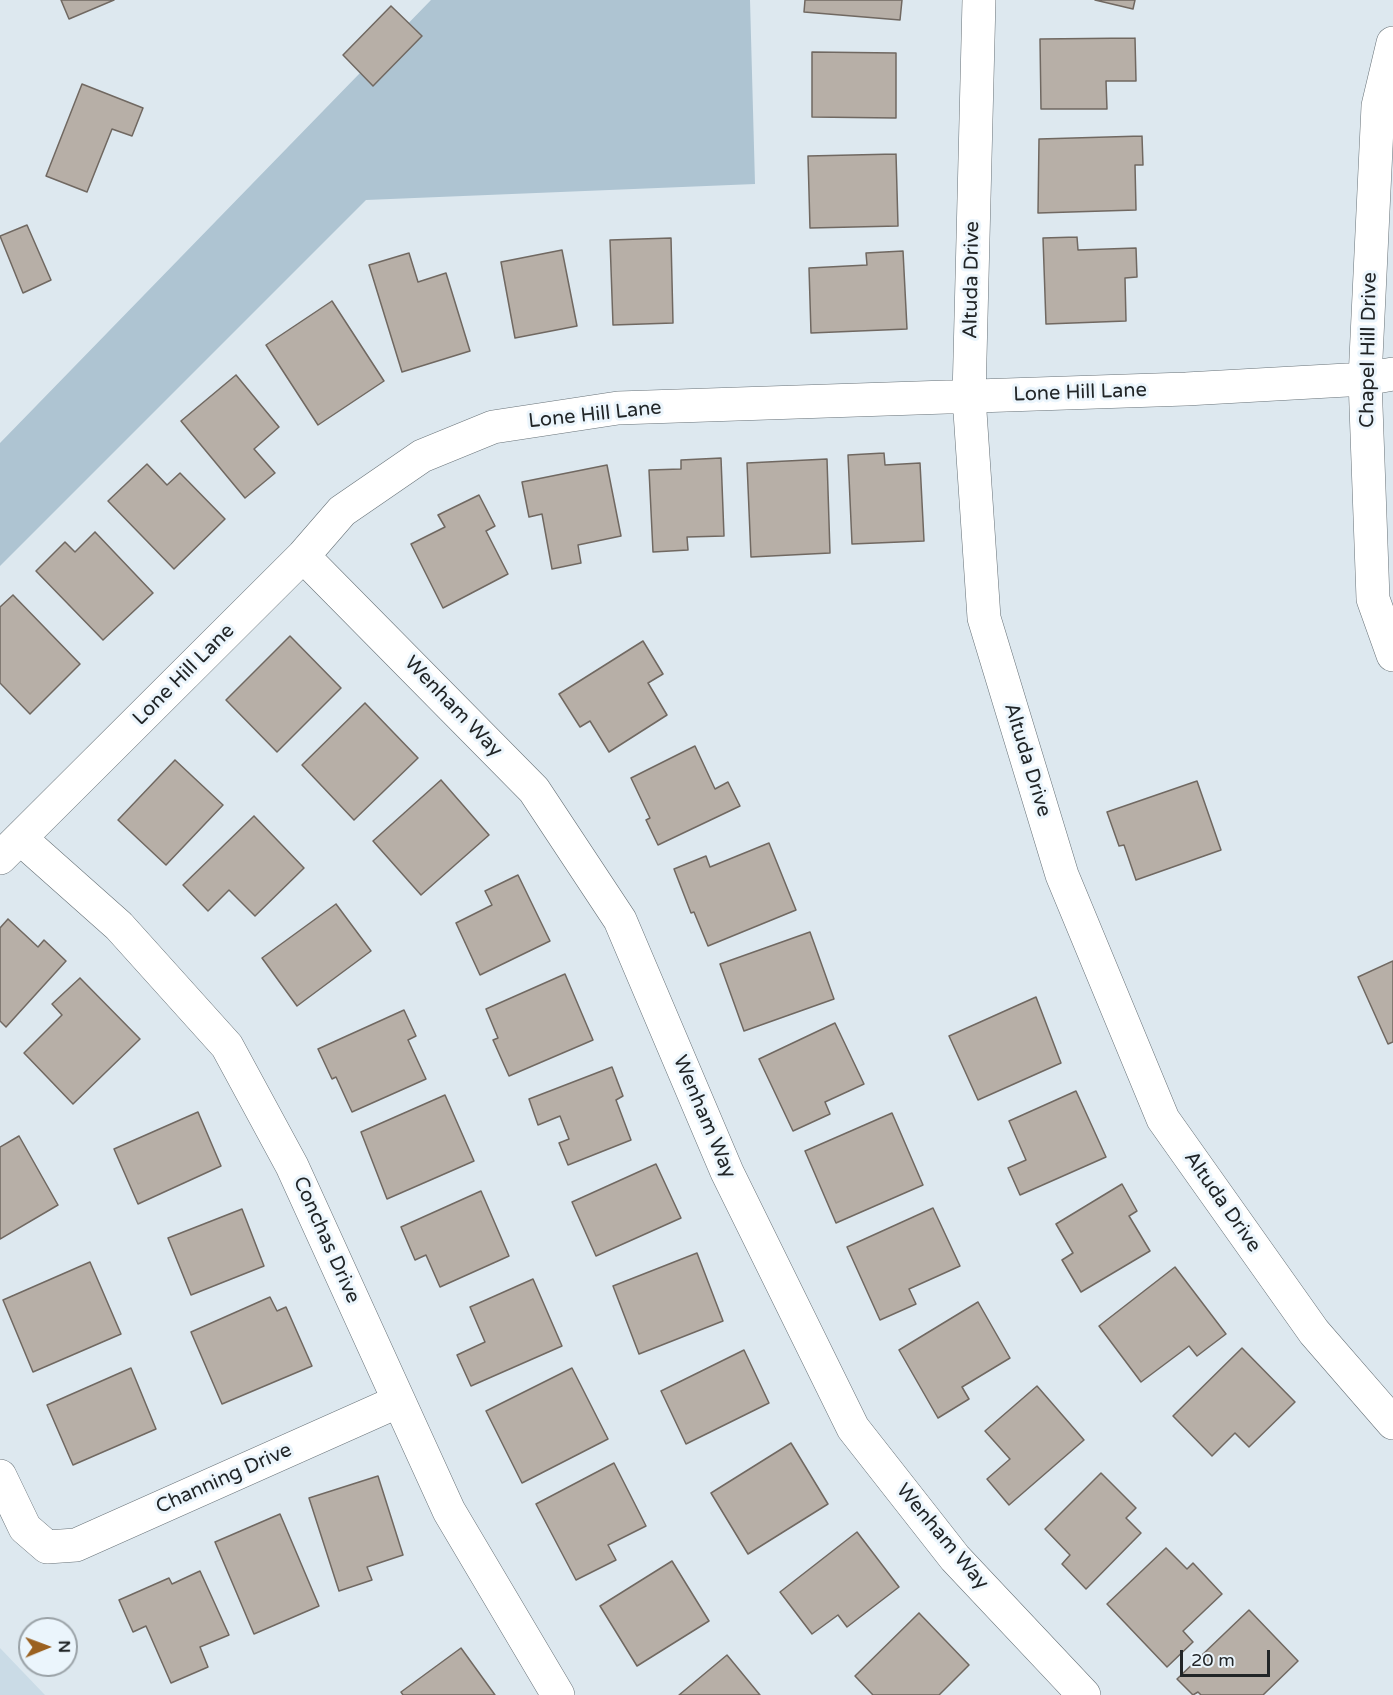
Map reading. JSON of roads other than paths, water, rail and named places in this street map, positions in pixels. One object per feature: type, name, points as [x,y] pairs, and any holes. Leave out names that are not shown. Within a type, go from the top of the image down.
[{"type":"street","name":"Altuda Drive","points":[[979,0],[969,397],[984,618],[1062,875],[1163,1119],[1314,1332],[1393,1423]]},
{"type":"street","name":"Chapel Hill Drive","points":[[1393,43],[1378,106],[1379,376],[1373,599],[1393,655]]},
{"type":"street","name":"Lone Hill Lane","points":[[10,848],[303,556],[342,511],[413,462],[493,427],[618,408],[1186,389],[1379,376]]},
{"type":"street","name":"Wenham Way","points":[[303,556],[534,790],[620,920],[727,1172],[853,1428],[955,1558],[1084,1695]]},
{"type":"street","name":"Conchas Drive","points":[[10,848],[119,926],[227,1046],[292,1166],[449,1511],[558,1695]]},
{"type":"street","name":"Channing Drive","points":[[0,1476],[25,1528],[47,1547],[76,1545],[399,1401]]}]
